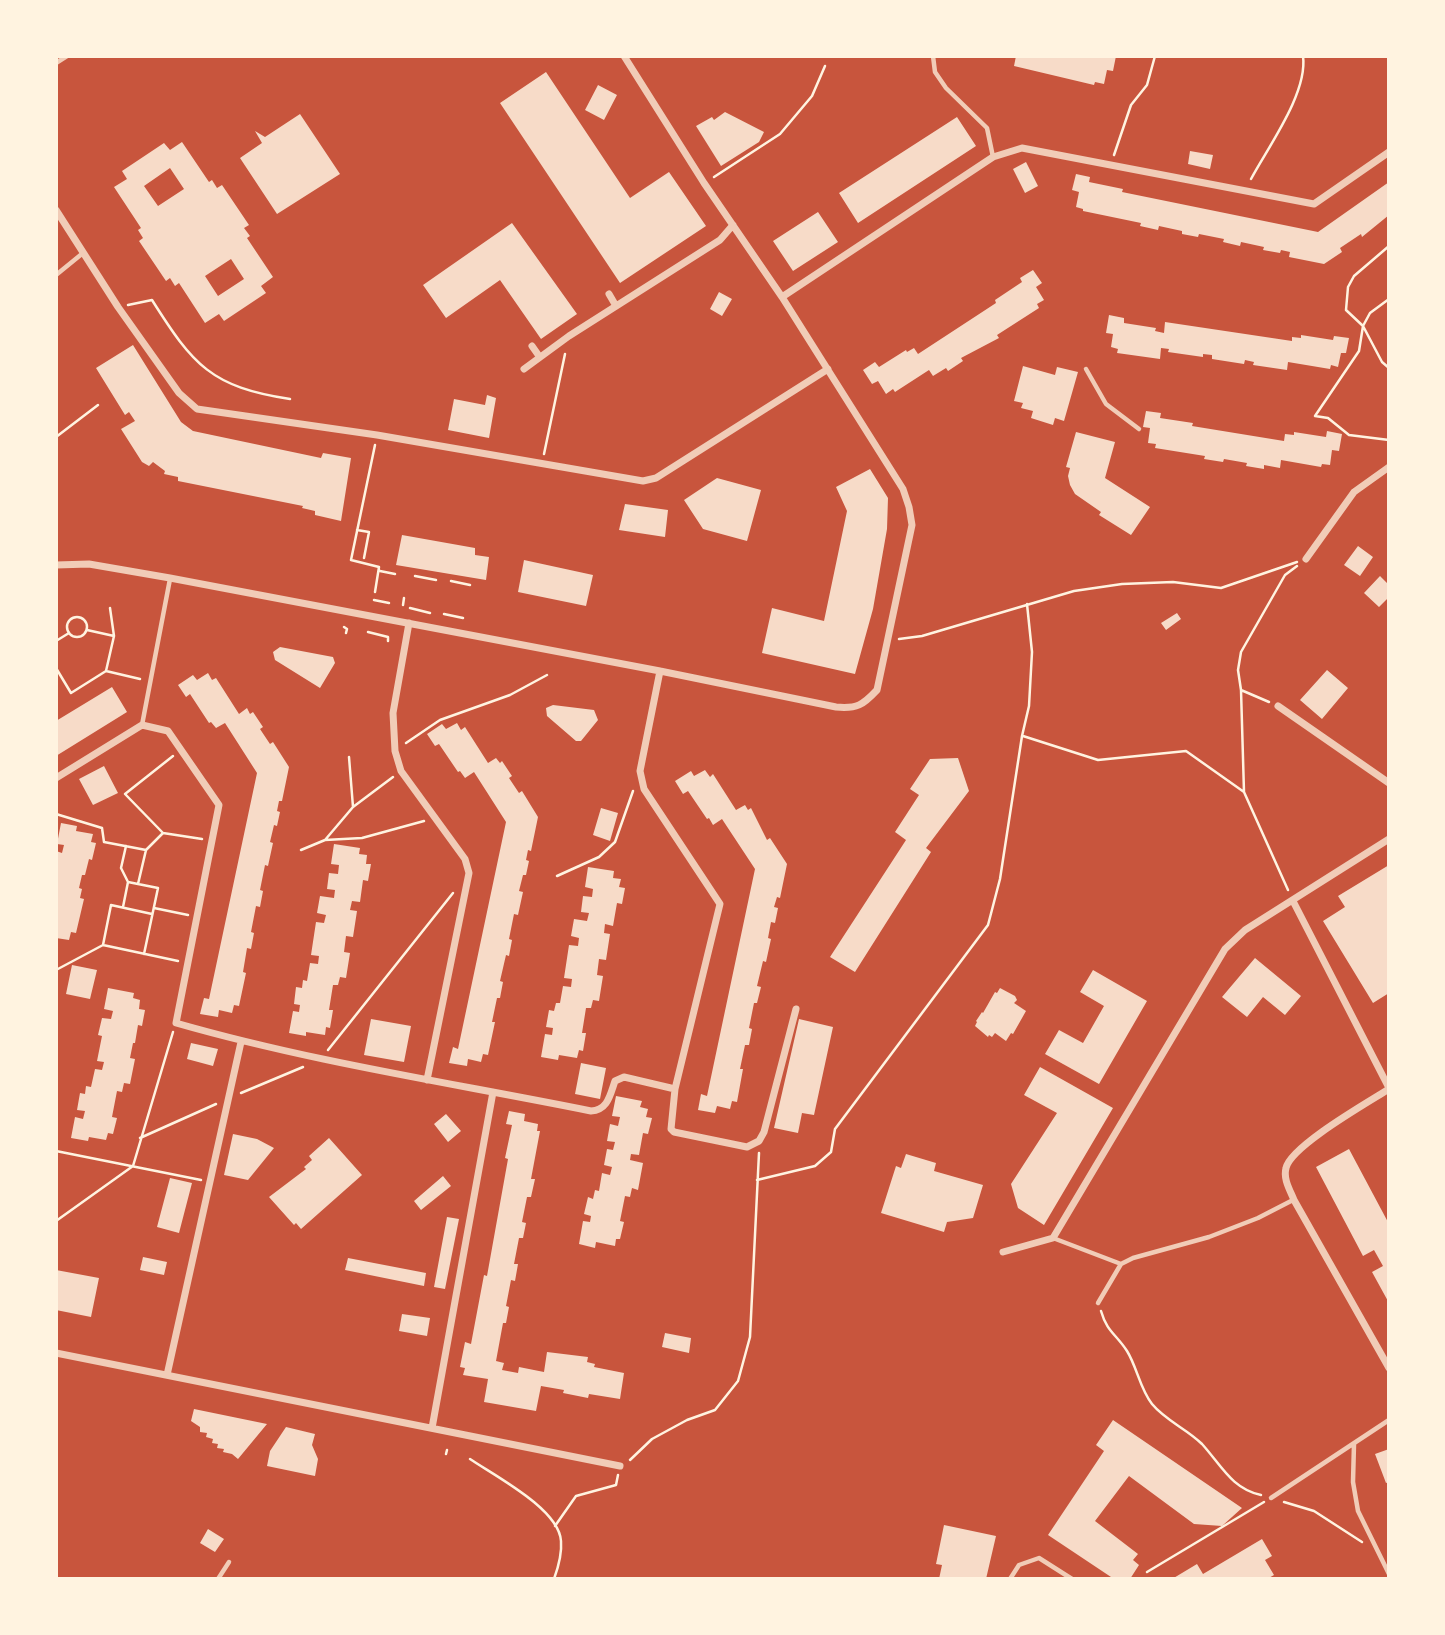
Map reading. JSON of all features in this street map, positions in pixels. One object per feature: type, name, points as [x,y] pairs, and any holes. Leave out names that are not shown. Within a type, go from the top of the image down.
[{"type":"street","points":[[56,565],[89,564],[170,578],[850,708],[865,703],[877,690],[912,525],[903,489],[782,297],[704,183],[624,56]]},
{"type":"street","points":[[782,297],[993,157],[1022,148],[1314,204],[1389,152]]},
{"type":"street","points":[[56,210],[118,307],[179,393],[197,409],[377,435],[643,481],[656,478],[828,369]]},
{"type":"street","points":[[524,369],[569,336],[720,240],[733,225]]},
{"type":"street","points":[[609,294],[616,306]]},
{"type":"street","points":[[532,346],[539,356]]},
{"type":"street","points":[[1306,559],[1354,492],[1389,467]]},
{"type":"street","points":[[410,623],[393,713],[395,751],[401,771],[465,859],[469,873],[427,1080]]},
{"type":"street","points":[[660,671],[640,771],[644,789],[720,904],[675,1089],[671,1129],[674,1132],[747,1147],[759,1141],[764,1132],[796,1009]]},
{"type":"street","points":[[1278,706],[1389,783]]},
{"type":"street","points":[[56,778],[142,725],[167,731],[219,805],[176,1023],[241,1042],[320,1059],[591,1111],[599,1111],[606,1106],[615,1081],[624,1077],[675,1089]]},
{"type":"street","points":[[1003,1252],[1053,1238],[1225,949],[1245,930],[1389,839]]},
{"type":"street","points":[[1293,901],[1389,1088],[1301,1146],[1286,1165],[1285,1172],[1294,1200],[1389,1368]]},
{"type":"street","points":[[167,1375],[241,1042]]},
{"type":"street","points":[[432,1428],[493,1091]]},
{"type":"street","points":[[56,1353],[620,1466]]},
{"type":"lane","points":[[56,63],[67,56]]},
{"type":"lane","points":[[933,56],[935,72],[946,88],[987,128],[993,157]]},
{"type":"lane","points":[[56,275],[84,253]]},
{"type":"lane","points":[[1086,369],[1106,404],[1139,429]]},
{"type":"lane","points":[[142,725],[170,578]]},
{"type":"lane","points":[[1098,1303],[1121,1264],[1258,1219],[1294,1200]]},
{"type":"lane","points":[[1053,1238],[1121,1264]]},
{"type":"lane","points":[[1271,1498],[1389,1420]]},
{"type":"lane","points":[[1354,1443],[1353,1482],[1358,1511],[1389,1574]]},
{"type":"lane","points":[[1010,1579],[1019,1565],[1039,1558],[1072,1579]]},
{"type":"lane","points":[[218,1579],[229,1562]]},
{"type":"path","points":[[1110,164],[1131,105],[1147,85],[1155,56]]},
{"type":"path","points":[[1244,192],[1295,99],[1304,67],[1303,56]]},
{"type":"path","points":[[704,183],[780,134],[811,96],[825,66]]},
{"type":"path","points":[[1389,247],[1354,276],[1348,287],[1346,310],[1363,326],[1382,362],[1389,368]]},
{"type":"path","points":[[1389,299],[1370,313],[1363,326],[1359,351],[1315,416],[1328,418],[1349,435],[1389,440]]},
{"type":"path","points":[[118,307],[152,300],[180,344],[208,371],[232,386],[290,399]]},
{"type":"path","points":[[542,464],[569,336]]},
{"type":"path","points":[[56,436],[97,405]]},
{"type":"path","points":[[375,593],[379,567],[351,560],[377,435]]},
{"type":"path","points":[[358,530],[369,532],[364,558]]},
{"type":"path","points":[[888,640],[922,636],[1074,591],[1122,584],[1173,582],[1221,588],[1306,559]]},
{"type":"path","points":[[1293,901],[1244,792],[1238,670],[1241,652],[1285,575],[1306,559]]},
{"type":"path","points":[[377,573],[395,573]]},
{"type":"path","points":[[415,576],[436,580]]},
{"type":"path","points":[[451,581],[470,585]]},
{"type":"path","points":[[403,605],[404,598]]},
{"type":"path","points":[[374,600],[389,603]]},
{"type":"path","points":[[757,1180],[815,1166],[831,1152],[835,1129],[988,925],[1000,878],[1029,706],[1032,652],[1027,604]]},
{"type":"path","points":[[56,668],[71,693],[106,671],[114,636],[110,608]]},
{"type":"path","points":[[410,608],[430,613]]},
{"type":"path","points":[[444,614],[463,618]]},
{"type":"path","points":[[73,618],[82,618],[87,625],[85,634],[76,637],[69,633],[67,625],[73,618]]},
{"type":"path","points":[[344,627],[347,629],[346,633]]},
{"type":"path","points":[[87,630],[114,636]]},
{"type":"path","points":[[368,632],[388,636],[388,641]]},
{"type":"path","points":[[56,641],[69,633]]},
{"type":"path","points":[[106,671],[152,682]]},
{"type":"path","points":[[395,751],[440,720],[510,695],[547,674]]},
{"type":"path","points":[[1241,690],[1278,706]]},
{"type":"path","points":[[1022,736],[1098,760],[1186,751],[1244,792]]},
{"type":"path","points":[[181,750],[125,794],[163,833],[212,840]]},
{"type":"path","points":[[349,757],[353,807]]},
{"type":"path","points":[[302,850],[325,839],[353,807],[401,771]]},
{"type":"path","points":[[557,876],[599,856],[615,842],[640,771]]},
{"type":"path","points":[[56,814],[102,828],[104,842],[146,850]]},
{"type":"path","points":[[325,839],[362,838],[435,818]]},
{"type":"path","points":[[138,884],[146,850],[163,833]]},
{"type":"path","points":[[123,908],[128,882],[121,868],[126,846]]},
{"type":"path","points":[[128,882],[158,888],[144,954]]},
{"type":"path","points":[[139,1139],[320,1059],[453,894]]},
{"type":"path","points":[[103,945],[111,905],[152,914]]},
{"type":"path","points":[[153,908],[197,917]]},
{"type":"path","points":[[56,970],[103,945],[187,964]]},
{"type":"path","points":[[56,1221],[133,1166],[176,1023]]},
{"type":"path","points":[[555,1526],[576,1496],[615,1485],[620,1466],[628,1462],[652,1438],[687,1420],[715,1410],[738,1381],[750,1338],[759,1141]]},
{"type":"path","points":[[56,1151],[211,1182]]},
{"type":"path","points":[[1098,1303],[1105,1326],[1127,1351],[1151,1403],[1169,1421],[1201,1443],[1227,1476],[1248,1492],[1314,1511],[1376,1551]]},
{"type":"path","points":[[470,1459],[537,1504],[555,1526],[562,1540],[554,1579]]},
{"type":"path","points":[[1147,1572],[1271,1498]]},
{"type":"building","points":[[1016,56],[1116,56],[1113,71],[1107,70],[1104,84],[1095,82],[1094,85],[1014,66]]},
{"type":"building","points":[[546,72],[630,198],[669,172],[706,226],[620,283],[500,103]]},
{"type":"building","points":[[598,85],[617,95],[604,120],[585,110]]},
{"type":"building","points":[[725,112],[764,132],[759,142],[721,166],[696,126],[712,117],[714,120]]},
{"type":"building","points":[[300,114],[340,174],[277,214],[240,158],[262,143],[255,131],[265,137]]},
{"type":"building","points":[[957,117],[976,146],[858,223],[839,193]]},
{"type":"building","points":[[182,142],[209,182],[212,180],[217,188],[222,185],[249,225],[244,228],[250,236],[247,238],[273,277],[261,286],[266,293],[224,321],[219,314],[205,323],[179,283],[175,286],[170,278],[166,281],[139,241],[143,238],[138,230],[141,228],[114,187],[127,179],[122,171],[164,143],[170,150]],"holes":[[[170,168],[184,189],[158,206],[144,186]],[[231,259],[244,279],[218,296],[205,276]]]},
{"type":"building","points":[[1190,151],[1213,155],[1210,169],[1188,164]]},
{"type":"building","points":[[1026,162],[1038,186],[1025,193],[1013,169]]},
{"type":"building","points":[[1076,174],[1090,177],[1089,182],[1123,189],[1122,192],[1318,232],[1389,182],[1389,215],[1362,237],[1361,234],[1340,248],[1342,252],[1324,264],[1289,257],[1290,252],[1281,250],[1280,253],[1263,250],[1264,247],[1241,242],[1240,246],[1223,242],[1224,239],[1182,234],[1182,231],[1159,226],[1158,230],[1140,226],[1141,223],[1083,211],[1076,207],[1079,192],[1072,190]]},
{"type":"building","points":[[818,212],[838,242],[793,271],[773,241]]},
{"type":"building","points":[[512,223],[577,314],[541,339],[500,280],[446,318],[423,285]]},
{"type":"building","points":[[1033,270],[1042,283],[1036,287],[1044,300],[1037,304],[1039,308],[997,335],[999,338],[961,358],[963,361],[948,371],[946,368],[933,376],[929,370],[895,392],[893,389],[886,394],[878,381],[872,384],[863,370],[875,362],[879,367],[906,350],[907,352],[914,348],[918,354],[996,303],[995,300],[1022,282],[1020,278]]},
{"type":"building","points":[[719,292],[732,299],[722,316],[710,309]]},
{"type":"building","points":[[1109,315],[1124,318],[1124,323],[1156,328],[1155,331],[1164,333],[1165,322],[1292,341],[1292,337],[1301,338],[1301,335],[1333,340],[1334,336],[1349,338],[1346,353],[1341,353],[1338,367],[1331,365],[1330,369],[1288,362],[1287,370],[1253,365],[1254,362],[1245,360],[1244,364],[1212,359],[1212,355],[1203,354],[1203,357],[1168,352],[1169,349],[1161,348],[1160,359],[1117,353],[1118,349],[1111,347],[1113,334],[1106,333]]},
{"type":"building","points":[[133,345],[181,422],[193,431],[321,458],[323,453],[351,458],[341,521],[315,515],[315,511],[302,508],[303,506],[178,481],[178,477],[164,474],[165,471],[153,462],[149,466],[142,462],[121,429],[135,421],[129,412],[125,415],[96,368]]},
{"type":"building","points":[[1023,366],[1055,375],[1057,367],[1078,372],[1064,421],[1055,418],[1053,425],[1031,418],[1033,411],[1021,408],[1023,403],[1014,401]]},
{"type":"building","points":[[487,395],[496,398],[489,438],[448,430],[454,399],[485,405]]},
{"type":"building","points":[[1146,411],[1161,413],[1160,418],[1193,423],[1192,426],[1284,441],[1285,434],[1294,435],[1294,432],[1326,437],[1327,431],[1342,434],[1339,451],[1332,450],[1330,465],[1322,464],[1321,467],[1281,460],[1280,468],[1264,465],[1264,469],[1246,466],[1247,463],[1204,459],[1205,456],[1155,448],[1156,444],[1148,443],[1150,428],[1143,427]]},
{"type":"building","points":[[1076,432],[1115,442],[1105,478],[1150,507],[1131,535],[1099,515],[1101,512],[1075,494],[1070,485],[1070,468],[1066,467]]},
{"type":"building","points":[[870,469],[888,498],[887,529],[873,609],[855,674],[762,653],[772,608],[824,621],[847,511],[836,487]]},
{"type":"building","points":[[717,478],[761,490],[747,541],[703,529],[684,500]]},
{"type":"building","points":[[625,504],[668,510],[665,537],[619,530]]},
{"type":"building","points":[[402,535],[475,548],[475,555],[489,557],[486,580],[396,565]]},
{"type":"building","points":[[1358,546],[1373,557],[1360,576],[1344,565]]},
{"type":"building","points":[[524,560],[593,575],[586,606],[518,592]]},
{"type":"building","points":[[1380,576],[1389,585],[1389,597],[1379,607],[1364,593]]},
{"type":"building","points":[[1177,613],[1181,619],[1166,630],[1161,623]]},
{"type":"building","points":[[280,647],[333,657],[335,663],[320,688],[275,660],[273,652]]},
{"type":"building","points":[[1327,670],[1348,688],[1322,719],[1300,700]]},
{"type":"building","points":[[208,673],[212,680],[216,678],[239,714],[247,708],[250,714],[253,712],[263,727],[260,729],[270,744],[273,742],[289,767],[282,801],[279,801],[277,826],[274,825],[270,842],[273,843],[268,866],[265,865],[260,907],[256,906],[251,949],[247,948],[243,972],[246,973],[239,1006],[234,1005],[232,1013],[219,1010],[218,1017],[200,1014],[204,998],[209,999],[257,773],[225,723],[216,728],[209,723],[190,694],[186,697],[178,685],[193,675],[197,680]]},
{"type":"building","points":[[112,687],[127,712],[56,756],[56,721]]},
{"type":"building","points":[[553,705],[594,710],[598,720],[581,741],[576,741],[547,716],[546,708]]},
{"type":"building","points":[[457,723],[461,730],[465,727],[488,763],[496,758],[500,763],[502,761],[512,776],[509,778],[519,793],[522,791],[538,817],[531,851],[528,850],[526,875],[523,875],[519,891],[523,892],[518,915],[514,914],[509,939],[512,940],[500,981],[503,982],[492,1022],[495,1022],[488,1055],[483,1054],[481,1062],[468,1059],[467,1066],[449,1063],[453,1047],[458,1049],[506,822],[474,772],[465,778],[439,744],[435,746],[427,734],[442,724],[446,729]]},
{"type":"building","points":[[958,758],[969,791],[926,848],[931,852],[855,972],[830,957],[906,840],[895,832],[919,795],[910,789],[930,759]]},
{"type":"building","points":[[104,766],[118,793],[93,805],[79,779]]},
{"type":"building","points":[[705,770],[710,777],[713,774],[736,810],[745,805],[748,810],[751,808],[767,840],[770,838],[787,864],[780,898],[777,897],[774,907],[778,908],[775,923],[771,922],[768,938],[771,939],[766,962],[763,961],[757,986],[761,987],[757,1003],[754,1003],[749,1045],[745,1045],[737,1102],[732,1101],[730,1109],[717,1106],[715,1113],[698,1110],[701,1094],[707,1096],[755,869],[722,819],[713,825],[688,791],[683,794],[675,781],[691,771],[694,776]]},
{"type":"building","points":[[601,808],[618,813],[610,841],[593,835]]},
{"type":"building","points":[[61,823],[77,826],[76,831],[93,834],[91,842],[96,843],[92,860],[89,859],[85,875],[82,875],[79,888],[82,889],[80,898],[84,899],[76,933],[71,932],[69,940],[56,938],[56,851],[62,853],[64,845],[57,844]]},
{"type":"building","points":[[334,844],[360,848],[359,854],[367,855],[366,864],[371,864],[368,881],[363,880],[360,902],[352,901],[350,910],[357,911],[353,937],[346,936],[344,952],[350,953],[346,978],[340,977],[338,985],[333,985],[329,1010],[333,1010],[330,1028],[326,1027],[325,1035],[289,1033],[293,1011],[299,1012],[300,1005],[294,1004],[296,987],[302,988],[303,980],[307,981],[310,963],[318,964],[319,956],[311,955],[316,922],[324,923],[326,915],[317,913],[320,896],[334,898],[335,890],[327,889],[329,873],[338,874],[339,865],[331,864]]},
{"type":"building","points":[[1389,865],[1389,993],[1373,1003],[1323,921],[1345,907],[1338,896]]},
{"type":"building","points":[[588,867],[614,871],[613,878],[621,879],[619,887],[625,888],[622,904],[617,903],[613,926],[605,924],[604,933],[610,934],[606,960],[599,959],[597,975],[603,976],[599,1001],[593,1000],[591,1008],[586,1008],[582,1033],[586,1033],[583,1051],[579,1050],[577,1058],[559,1055],[558,1060],[541,1057],[545,1034],[552,1035],[553,1028],[546,1027],[549,1010],[554,1011],[556,1003],[560,1003],[563,986],[571,987],[572,979],[564,978],[569,945],[578,946],[579,938],[571,936],[574,919],[587,921],[589,913],[581,912],[583,896],[592,897],[593,889],[585,887]]},
{"type":"building","points":[[1255,958],[1301,996],[1285,1015],[1263,997],[1247,1017],[1222,997]]},
{"type":"building","points":[[72,965],[97,970],[90,999],[66,994]]},
{"type":"building","points":[[1093,970],[1147,1001],[1099,1084],[1045,1054],[1059,1030],[1083,1043],[1104,1006],[1080,992]]},
{"type":"building","points":[[108,988],[134,993],[133,998],[140,1000],[139,1009],[145,1010],[142,1026],[138,1025],[133,1043],[130,1058],[135,1059],[130,1084],[124,1083],[122,1092],[117,1091],[112,1117],[117,1118],[113,1134],[108,1133],[106,1140],[71,1138],[75,1117],[83,1119],[85,1111],[77,1110],[80,1093],[85,1094],[86,1086],[91,1087],[95,1069],[102,1070],[104,1062],[97,1061],[102,1036],[98,1035],[102,1018],[111,1019],[113,1011],[104,1009]]},
{"type":"building","points":[[1000,988],[1015,996],[1017,1000],[1014,1003],[1026,1011],[1006,1041],[995,1033],[988,1037],[975,1026]]},
{"type":"building","points":[[371,1019],[411,1026],[404,1062],[364,1055]]},
{"type":"building","points":[[799,1019],[833,1027],[814,1115],[802,1113],[798,1133],[774,1128]]},
{"type":"building","points":[[191,1043],[218,1049],[213,1066],[187,1059]]},
{"type":"building","points":[[581,1063],[606,1068],[600,1099],[575,1094]]},
{"type":"building","points":[[1040,1067],[1113,1108],[1044,1225],[1018,1208],[1011,1184],[1057,1113],[1024,1095]]},
{"type":"building","points":[[616,1096],[642,1101],[640,1107],[648,1109],[646,1117],[652,1118],[648,1134],[643,1133],[639,1155],[631,1154],[630,1160],[643,1163],[638,1190],[632,1188],[630,1197],[625,1196],[620,1239],[616,1239],[615,1246],[596,1242],[595,1248],[579,1244],[583,1221],[590,1222],[591,1216],[584,1214],[588,1197],[593,1199],[595,1190],[599,1191],[602,1173],[610,1175],[612,1167],[604,1165],[607,1149],[613,1150],[615,1142],[607,1141],[610,1124],[618,1126],[620,1117],[612,1116]]},
{"type":"building","points":[[509,1111],[525,1114],[524,1121],[538,1124],[537,1131],[540,1131],[531,1179],[535,1179],[531,1197],[527,1197],[522,1222],[526,1223],[523,1238],[519,1238],[514,1264],[518,1264],[515,1281],[511,1280],[506,1306],[509,1307],[496,1361],[504,1363],[502,1370],[518,1373],[519,1367],[544,1372],[547,1352],[588,1357],[587,1362],[595,1364],[594,1367],[624,1373],[620,1399],[589,1394],[588,1398],[541,1386],[536,1411],[484,1402],[488,1379],[463,1375],[465,1368],[460,1367],[465,1342],[471,1344],[484,1275],[487,1276],[508,1159],[505,1158],[512,1125],[506,1124]]},
{"type":"building","points":[[446,1114],[461,1131],[448,1142],[434,1124]]},
{"type":"building","points":[[233,1134],[257,1139],[274,1148],[248,1180],[224,1175]]},
{"type":"building","points":[[329,1138],[362,1175],[301,1229],[296,1223],[294,1225],[269,1197],[306,1169],[304,1167],[312,1160],[309,1156]]},
{"type":"building","points":[[1349,1149],[1389,1224],[1389,1303],[1372,1272],[1383,1266],[1374,1250],[1363,1256],[1316,1167]]},
{"type":"building","points":[[906,1154],[936,1163],[934,1171],[983,1185],[973,1218],[947,1222],[944,1232],[881,1213],[896,1166],[901,1168]]},
{"type":"building","points":[[443,1176],[451,1186],[421,1210],[414,1201]]},
{"type":"building","points":[[170,1178],[192,1183],[179,1233],[157,1227]]},
{"type":"building","points":[[447,1217],[459,1219],[445,1289],[434,1287]]},
{"type":"building","points":[[143,1257],[167,1262],[164,1275],[140,1270]]},
{"type":"building","points":[[348,1258],[426,1273],[424,1286],[345,1270]]},
{"type":"building","points":[[56,1270],[99,1278],[91,1317],[56,1310]]},
{"type":"building","points":[[402,1314],[430,1318],[427,1336],[399,1331]]},
{"type":"building","points":[[665,1333],[691,1338],[689,1353],[662,1347]]},
{"type":"building","points":[[194,1409],[267,1424],[238,1459],[223,1452],[224,1449],[217,1448],[218,1444],[212,1443],[213,1439],[206,1437],[207,1433],[200,1432],[200,1427],[191,1421]]},
{"type":"building","points":[[1113,1420],[1242,1508],[1222,1526],[1194,1524],[1129,1476],[1095,1521],[1138,1554],[1133,1560],[1139,1565],[1130,1579],[1114,1579],[1048,1535],[1104,1451],[1096,1445]]},
{"type":"building","points":[[286,1427],[315,1434],[312,1445],[318,1459],[315,1476],[267,1466],[270,1451]]},
{"type":"building","points":[[1389,1449],[1389,1482],[1386,1483],[1375,1454]]},
{"type":"building","points":[[944,1525],[996,1536],[986,1579],[939,1579],[942,1565],[936,1564]]},
{"type":"building","points":[[208,1529],[224,1539],[215,1552],[200,1543]]},
{"type":"building","points":[[1262,1539],[1272,1556],[1265,1560],[1274,1575],[1267,1579],[1172,1579],[1197,1564],[1203,1574]]}]
